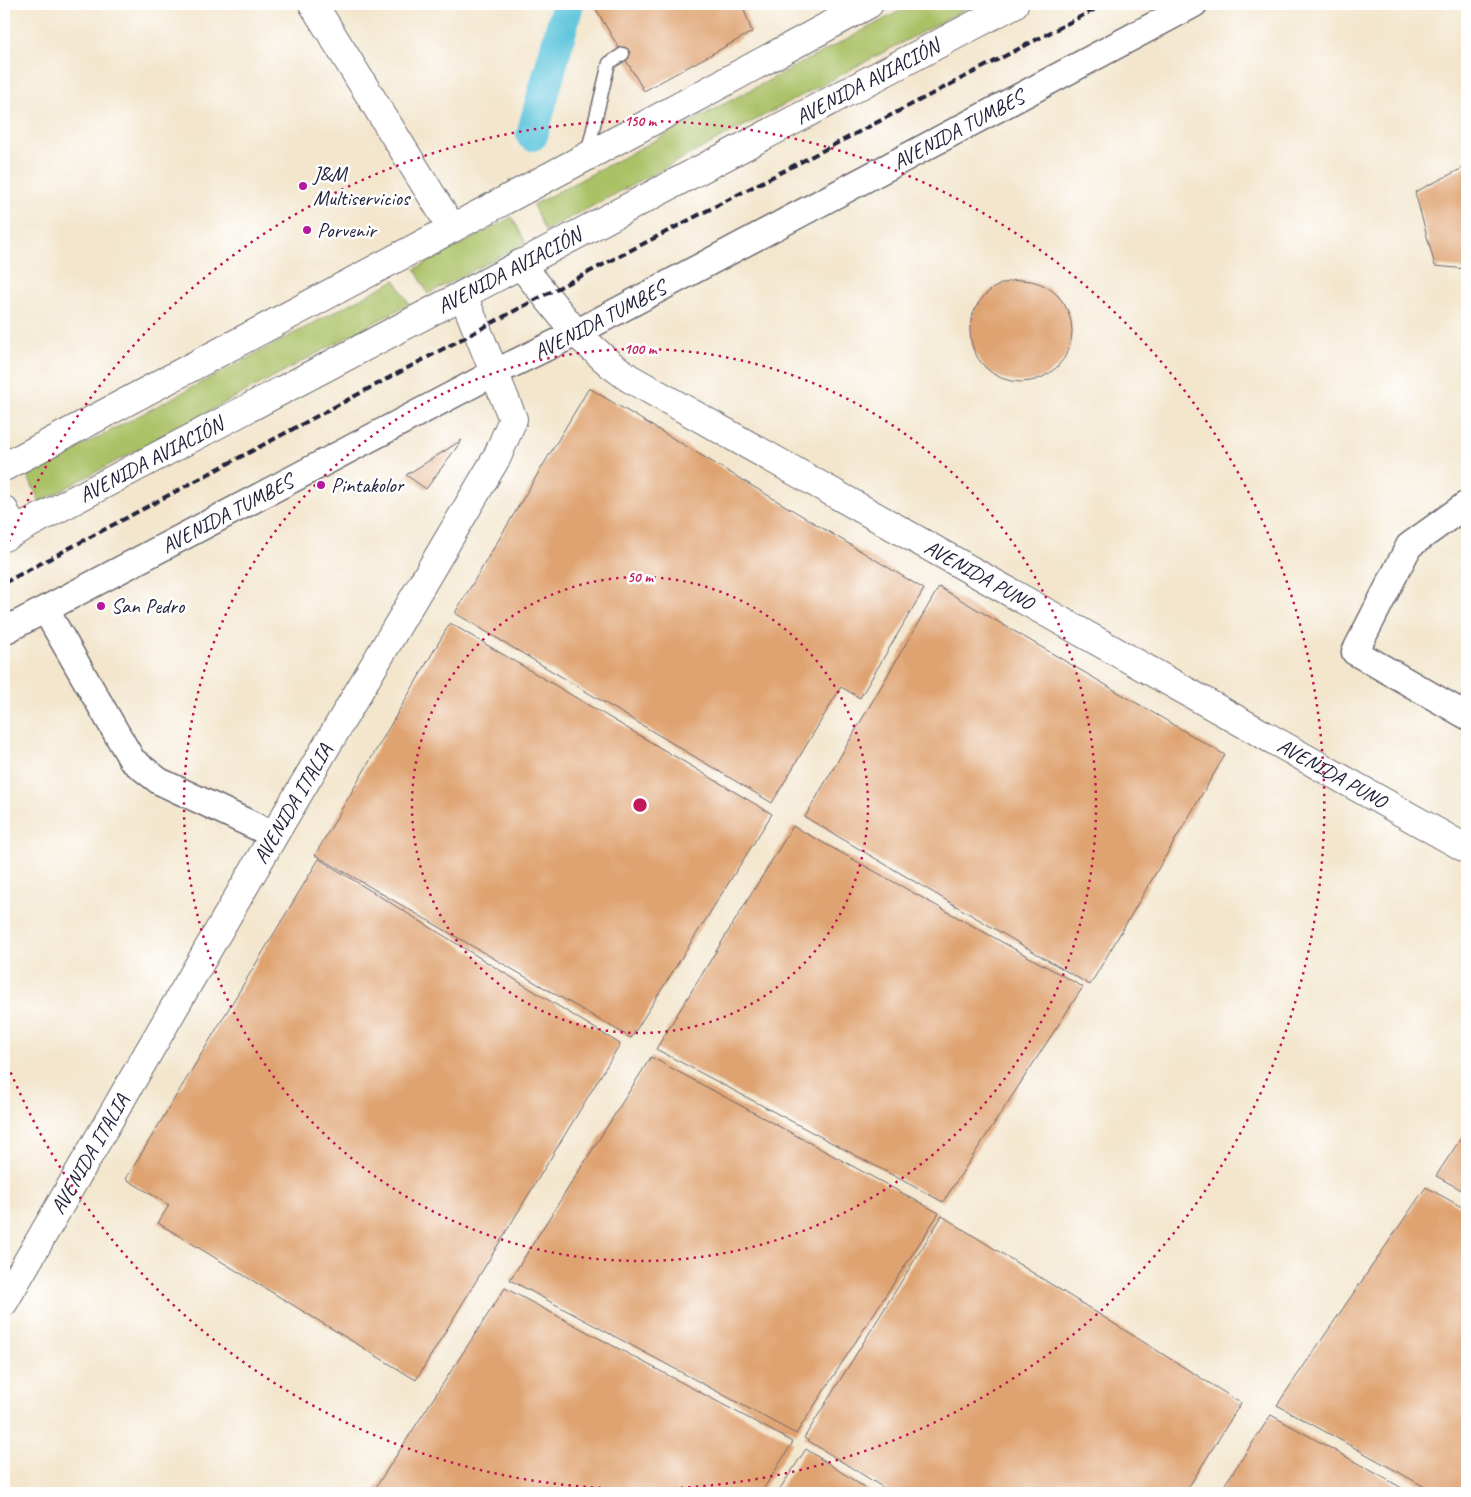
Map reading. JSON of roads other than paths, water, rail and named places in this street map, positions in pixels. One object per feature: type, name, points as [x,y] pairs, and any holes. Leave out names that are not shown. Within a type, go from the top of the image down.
[{"type":"street","points":[[313,4],[452,228]]},
{"type":"street","points":[[4,467],[869,4]]},
{"type":"street","name":"AVENIDA AVIACIÓN","points":[[7,526],[463,295],[1014,4]]},
{"type":"street","name":"AVENIDA TUMBES","points":[[4,631],[494,373],[576,333],[1194,4]]},
{"type":"street","name":"AVENIDA PUNO","points":[[520,264],[576,333],[610,364],[629,378],[1467,849]]},
{"type":"street","name":"AVENIDA ITALIA","points":[[4,1302],[274,835],[497,457],[513,420],[463,295]]},
{"type":"street","points":[[1467,504],[1409,546],[1355,652],[1467,716]]},
{"type":"street","points":[[45,609],[132,760],[159,781],[274,835]]},
{"type":"lane","points":[[586,157],[609,63],[623,54]]},
{"type":"waterway","points":[[532,135],[568,4]]},
{"type":"railway","points":[[4,583],[535,300],[1105,4]]},
{"type":"place","name":"J&M Multiservicios","points":[[303,186]]},
{"type":"place","name":"Porvenir","points":[[307,230]]},
{"type":"place","name":"Pintakolor","points":[[321,485]]},
{"type":"place","name":"San Pedro","points":[[101,606]]}]
